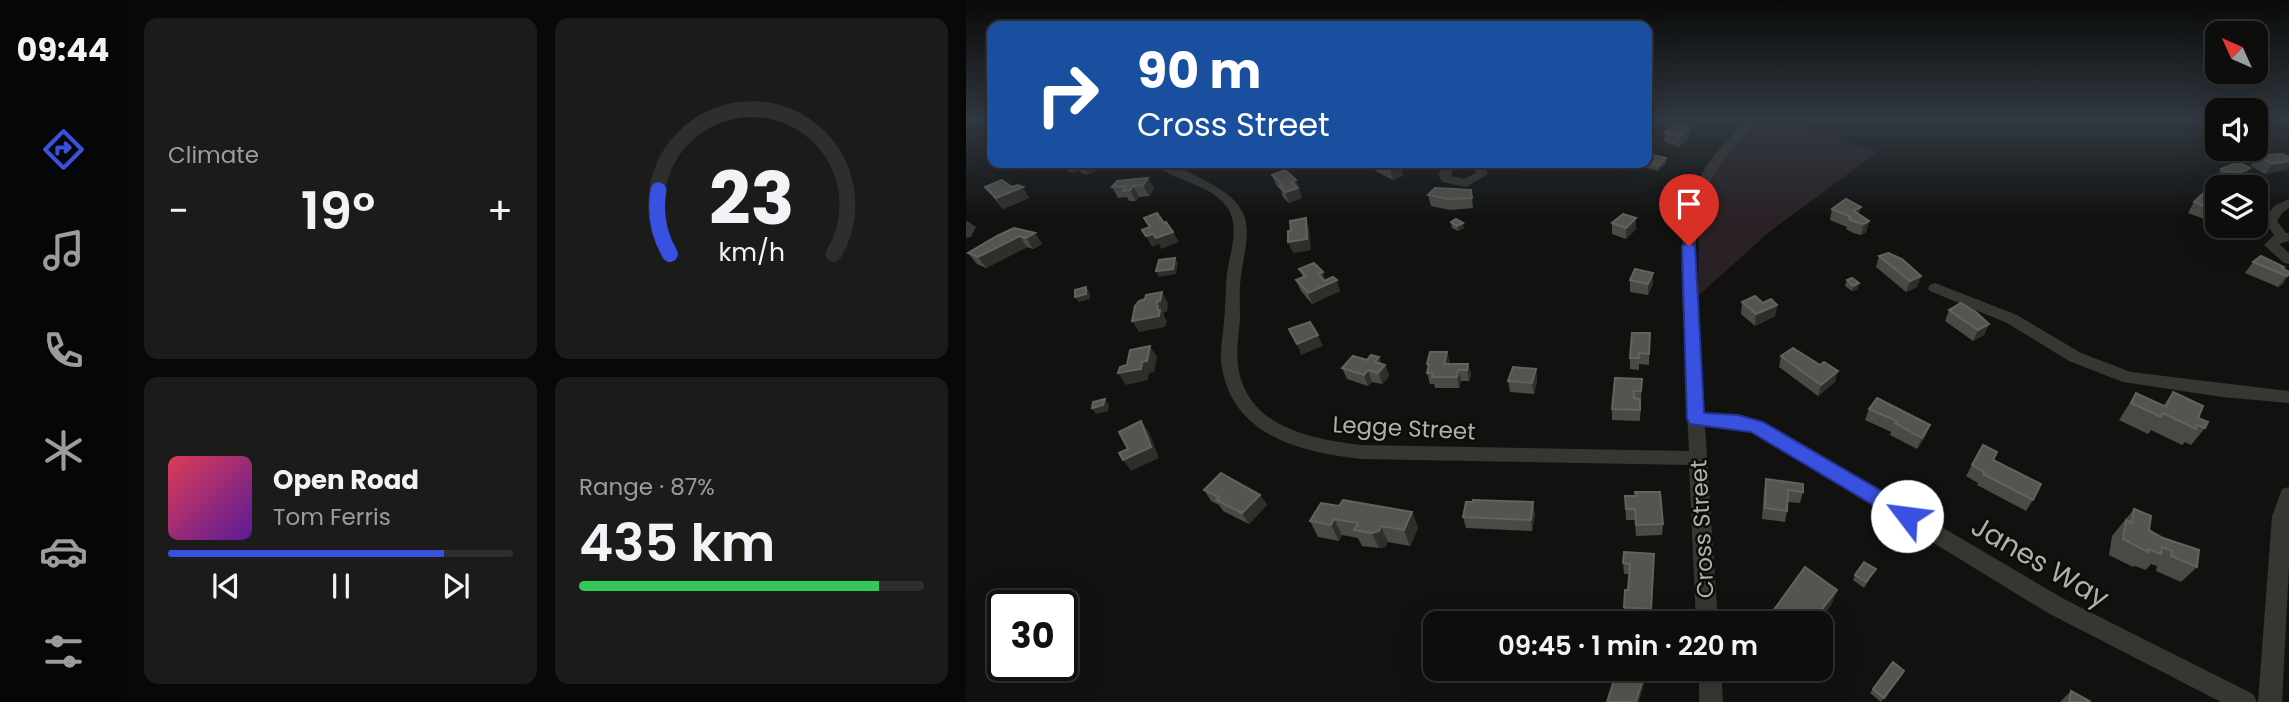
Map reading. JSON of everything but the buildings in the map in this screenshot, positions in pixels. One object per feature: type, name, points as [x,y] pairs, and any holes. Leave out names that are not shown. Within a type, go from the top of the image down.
[{"type":"street","name":"Cross Street","points":[[1706,611],[1688,269],[1692,211],[1699,188],[1710,167],[1723,153]]},
{"type":"street","name":"Legge Street","points":[[1169,168],[1212,191],[1229,203],[1236,212],[1240,230],[1233,284],[1230,369],[1241,403],[1265,425],[1306,444],[1361,452],[1698,458]]},
{"type":"street","points":[[2289,203],[2278,209],[2270,221],[2285,237],[2273,240],[2271,246],[2289,260]]},
{"type":"street","points":[[966,224],[970,227],[966,234]]},
{"type":"street","points":[[1935,288],[2001,314],[2075,357],[2129,378],[2289,397]]},
{"type":"street","name":"Janes Way","points":[[1696,419],[1738,422],[1757,427],[2056,606],[2245,702]]},
{"type":"street","points":[[2270,702],[2282,516],[2289,495]]},
{"type":"street","points":[[1710,681],[1711,702]]},
{"type":"shaded area","points":[[1729,153],[1877,153],[1769,232],[1698,296],[1699,207],[1716,165]]},
{"type":"route","points":[[1689,246],[1696,419],[1748,423],[1757,427],[1907,516]]}]
